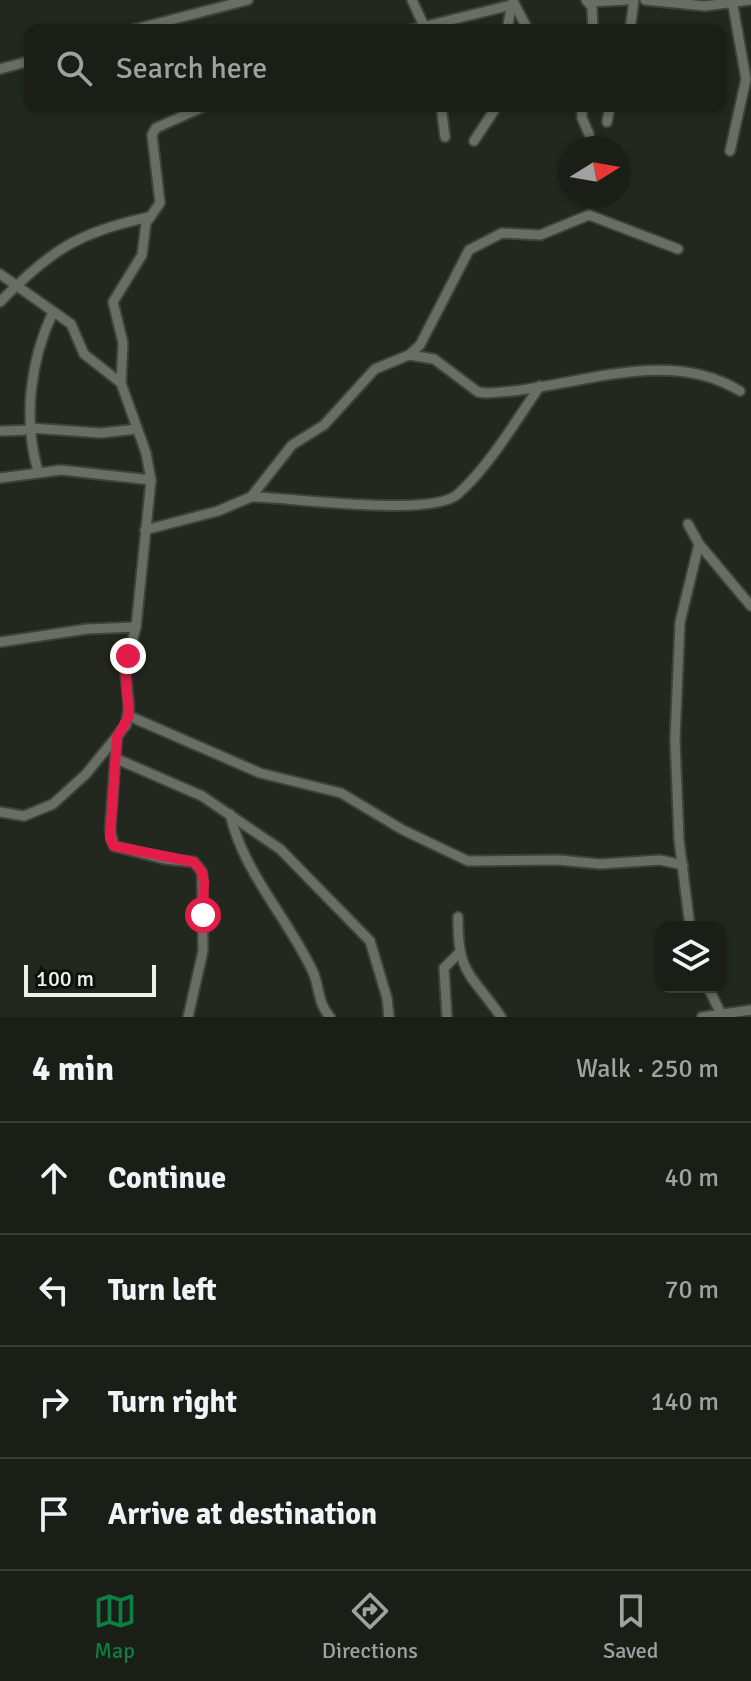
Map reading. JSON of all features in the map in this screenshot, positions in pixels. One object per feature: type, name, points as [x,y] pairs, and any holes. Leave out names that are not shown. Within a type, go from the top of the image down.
[{"type":"street","points":[[155,24],[248,0]]},
{"type":"street","points":[[412,0],[423,24]]},
{"type":"street","points":[[592,24],[588,1],[627,0]]},
{"type":"street","points":[[631,24],[634,0]]},
{"type":"street","points":[[645,0],[705,6],[750,0]]},
{"type":"street","points":[[730,151],[746,79],[733,1]]},
{"type":"street","points":[[438,24],[512,2]]},
{"type":"street","points":[[508,24],[512,2]]},
{"type":"street","points":[[512,2],[525,24]]},
{"type":"street","points":[[0,69],[24,63]]},
{"type":"street","points":[[0,812],[24,816],[53,804],[86,774],[117,737],[129,716],[125,668],[136,627],[151,480],[121,383],[123,343],[113,302],[142,255],[149,217],[160,199],[155,178],[153,131],[193,112]]},
{"type":"street","points":[[442,112],[445,137]]},
{"type":"street","points":[[474,141],[493,112]]},
{"type":"street","points":[[582,112],[589,134]]},
{"type":"street","points":[[607,122],[609,112]]},
{"type":"street","points":[[251,497],[292,445],[324,425],[375,369],[409,355],[420,345],[469,250],[482,241],[502,233],[540,235],[589,215],[678,249]]},
{"type":"street","points":[[0,302],[47,255],[66,244],[118,223],[149,217]]},
{"type":"street","points":[[0,274],[74,328],[82,350],[91,362],[121,383]]},
{"type":"street","points":[[38,471],[30,429],[33,367],[53,312]]},
{"type":"street","points":[[409,355],[434,359],[478,392],[621,373],[680,371],[717,377],[740,391]]},
{"type":"street","points":[[145,530],[218,511],[251,497],[318,499],[365,506],[442,502],[458,494],[489,458],[540,386]]},
{"type":"street","points":[[0,431],[30,429],[101,433],[137,429]]},
{"type":"street","points":[[0,478],[61,470],[151,480]]},
{"type":"street","points":[[688,524],[699,544],[751,606]]},
{"type":"street","points":[[689,921],[675,739],[683,598],[699,544]]},
{"type":"street","points":[[0,642],[87,629],[136,627]]},
{"type":"street","points":[[129,716],[260,773],[341,793],[403,830],[468,861],[559,860],[600,864],[660,860],[683,865]]},
{"type":"street","points":[[117,737],[110,830],[114,846],[194,862],[202,872],[203,951],[188,1017]]},
{"type":"street","points":[[117,759],[202,796],[280,849],[364,933],[380,971],[389,1017]]},
{"type":"street","points":[[230,814],[243,854],[311,969],[318,998],[330,1017]]},
{"type":"street","points":[[458,917],[459,953],[474,985],[501,1017]]},
{"type":"street","points":[[447,1017],[444,968],[459,953]]},
{"type":"street","points":[[711,993],[721,1015]]},
{"type":"street","points":[[702,1017],[744,1013]]},
{"type":"route","points":[[128,656],[125,668],[129,716],[117,737],[110,839],[114,846],[126,850],[194,862],[202,872],[204,881],[203,915]]}]
